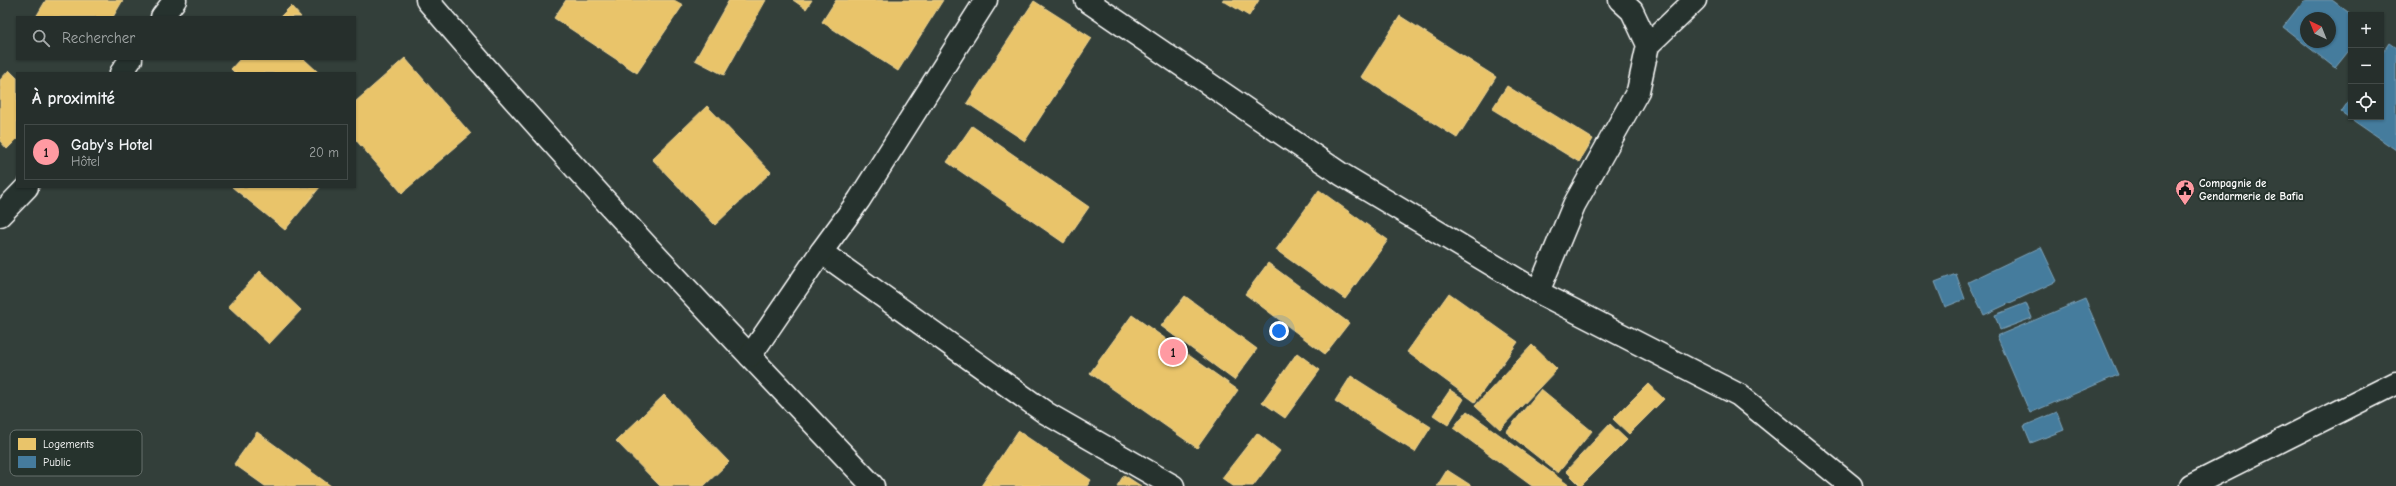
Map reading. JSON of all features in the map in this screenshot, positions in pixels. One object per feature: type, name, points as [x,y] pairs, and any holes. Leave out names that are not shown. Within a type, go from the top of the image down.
[{"type":"street","points":[[163,16],[175,0]]},
{"type":"street","points":[[427,0],[508,95],[750,356],[873,486]]},
{"type":"street","points":[[750,356],[821,252],[859,200],[986,0]]},
{"type":"street","points":[[1086,0],[1340,174],[1538,292],[1739,395],[1851,486]]},
{"type":"street","points":[[1620,0],[1632,11],[1648,45]]},
{"type":"street","points":[[1538,292],[1574,205],[1638,91],[1648,45],[1695,0]]},
{"type":"street","points":[[122,72],[130,60]]},
{"type":"street","points":[[0,215],[26,188]]},
{"type":"street","points":[[821,252],[1046,413],[1173,486]]},
{"type":"street","points":[[2191,486],[2396,383]]},
{"type":"building: Logements","points":[[46,0],[123,0],[114,16],[37,16]]},
{"type":"building: Logements","points":[[566,0],[674,0],[683,5],[637,73],[554,18]]},
{"type":"building: Logements","points":[[729,0],[766,0],[724,75],[695,60]]},
{"type":"building: Logements","points":[[793,0],[812,0],[806,9]]},
{"type":"building: Logements","points":[[836,0],[943,0],[898,71],[822,22]]},
{"type":"building: Logements","points":[[1222,0],[1259,0],[1249,16]]},
{"type":"building: Logements","points":[[1034,1],[1092,38],[1025,141],[967,103]]},
{"type":"building: Logements","points":[[291,6],[300,16],[281,16]]},
{"type":"building: Logements","points":[[1400,16],[1496,77],[1457,138],[1361,77]]},
{"type":"building: Logements","points":[[405,58],[471,134],[402,193],[356,140],[356,101]]},
{"type":"building: Logements","points":[[239,60],[305,60],[318,72],[234,72],[231,69]]},
{"type":"building: Logements","points":[[9,70],[16,77],[16,140],[7,149],[0,141],[0,80]]},
{"type":"building: Logements","points":[[1507,86],[1593,139],[1579,162],[1492,109]]},
{"type":"building: Logements","points":[[707,106],[771,172],[715,225],[652,159]]},
{"type":"building: Logements","points":[[972,126],[1089,207],[1064,243],[947,162]]},
{"type":"building: Logements","points":[[233,188],[319,188],[285,230]]},
{"type":"building: Logements","points":[[1319,190],[1388,240],[1345,299],[1276,250]]},
{"type":"building: Logements","points":[[1268,263],[1349,323],[1325,354],[1245,294]]},
{"type":"building: Logements","points":[[260,271],[301,310],[269,344],[228,306]]},
{"type":"building: Logements","points":[[1449,293],[1518,342],[1475,402],[1407,352]]},
{"type":"building: Logements","points":[[1185,296],[1257,349],[1234,380],[1161,326]]},
{"type":"building: Logements","points":[[1132,315],[1238,390],[1197,448],[1090,373]]},
{"type":"building: Logements","points":[[1532,345],[1557,369],[1500,429],[1475,406]]},
{"type":"building: Logements","points":[[1297,353],[1320,370],[1285,418],[1262,402]]},
{"type":"building: Logements","points":[[1351,376],[1431,427],[1415,452],[1335,401]]},
{"type":"building: Logements","points":[[1648,384],[1664,399],[1629,434],[1613,419]]},
{"type":"building: Logements","points":[[1541,389],[1592,431],[1558,473],[1506,432]]},
{"type":"building: Logements","points":[[1450,390],[1464,399],[1448,425],[1433,415]]},
{"type":"building: Logements","points":[[664,395],[729,462],[704,486],[660,486],[616,441]]},
{"type":"building: Logements","points":[[1467,411],[1570,486],[1532,486],[1453,428]]},
{"type":"building: Logements","points":[[1610,424],[1627,440],[1581,486],[1566,471]]},
{"type":"building: Logements","points":[[1018,431],[1091,480],[1087,486],[981,486]]},
{"type":"building: Logements","points":[[257,432],[331,486],[265,486],[234,464]]},
{"type":"building: Logements","points":[[1257,433],[1280,451],[1253,486],[1233,486],[1222,478]]},
{"type":"building: Logements","points":[[1447,470],[1472,486],[1437,486]]},
{"type":"building: Logements","points":[[1124,475],[1141,486],[1117,486]]},
{"type":"building: Public","points":[[2304,0],[2332,0],[2348,12],[2348,52],[2335,68],[2310,48],[2336,48],[2336,12],[2300,12],[2300,40],[2283,27]]},
{"type":"building: Public","points":[[2389,43],[2396,48],[2396,150],[2353,120],[2384,120],[2384,50]]},
{"type":"building: Public","points":[[2348,102],[2348,117],[2341,112]]},
{"type":"building: Public","points":[[2041,247],[2057,281],[1984,315],[1968,282]]},
{"type":"building: Public","points":[[1956,274],[1965,299],[1945,307],[1935,282]]},
{"type":"building: Public","points":[[2085,299],[2118,375],[2030,413],[1997,336]]},
{"type":"building: Public","points":[[2026,303],[2032,318],[2000,330],[1995,315]]},
{"type":"building: Public","points":[[2057,412],[2064,430],[2031,443],[2024,426]]},
{"type":"place","name":"Compagnie de Gendarmerie de Bafia","points":[[2185,206]]},
{"type":"place","name":"Gaby's Hotel","points":[[1173,352]]}]
